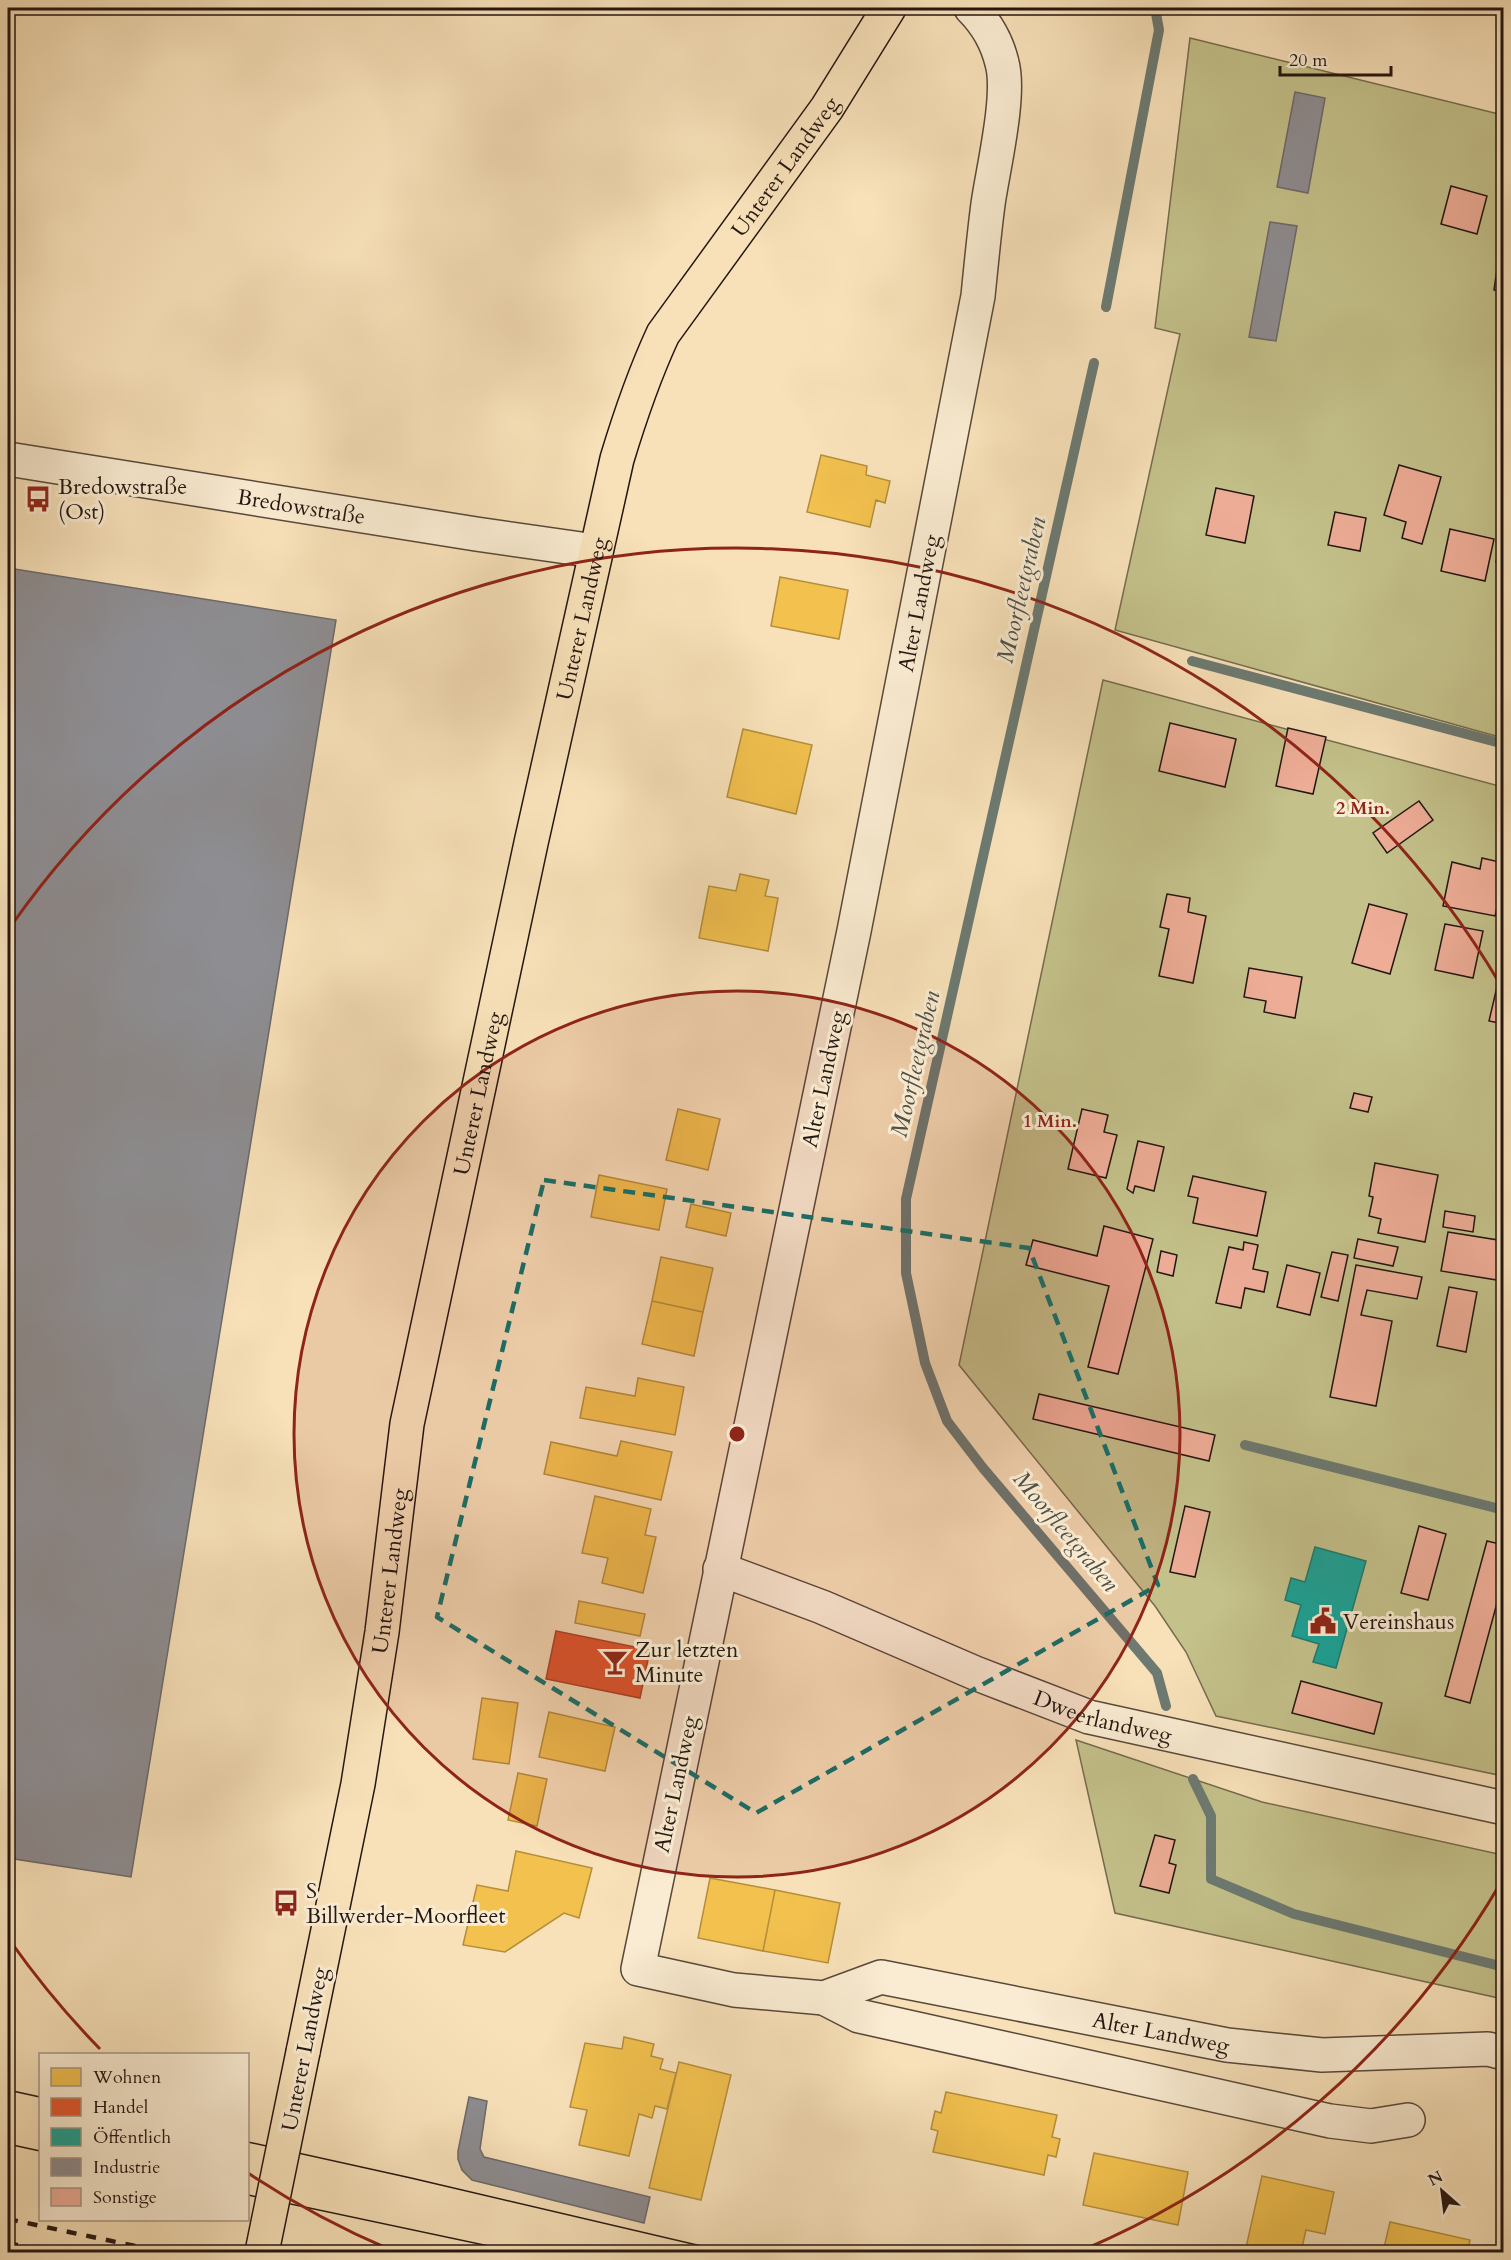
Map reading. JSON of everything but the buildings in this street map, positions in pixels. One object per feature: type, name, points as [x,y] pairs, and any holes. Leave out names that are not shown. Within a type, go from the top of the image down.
[{"type":"main road","name":"Unterer Landweg","points":[[262,2253],[360,1773],[381,1632],[407,1424],[595,551],[630,414],[663,334],[827,108],[889,8]]},
{"type":"street","name":"Alter Landweg","points":[[971,8],[983,20],[993,39],[1003,64],[1005,82],[978,296],[856,920],[638,1969],[734,1990],[824,1998],[859,2016],[1330,2121],[1371,2126],[1408,2120]]},
{"type":"street","name":"Bredowstraße","points":[[8,459],[595,551]]},
{"type":"street","name":"Dweerlandweg","points":[[720,1569],[822,1606],[975,1674],[1089,1717],[1503,1808]]},
{"type":"street","name":"Alter Landweg","points":[[824,1998],[881,1977],[1227,2045],[1322,2055],[1488,2049],[1503,2053]]},
{"type":"highlighted area","points":[[544,1180],[1029,1248],[1158,1585],[756,1813],[437,1617]]},
{"type":"shaded area","points":[[1190,38],[1503,115],[1503,738],[1115,630],[1180,334],[1155,328]]},
{"type":"shaded area","points":[[1103,680],[1503,787],[1503,1776],[1216,1716],[1186,1652],[1155,1606],[959,1365]]},
{"type":"shaded area","points":[[1076,1740],[1262,1802],[1503,1855],[1503,1999],[1115,1913]]},
{"type":"waterway","points":[[1106,307],[1159,30],[1155,8]]},
{"type":"waterway","name":"Moorfleetgraben","points":[[1094,363],[906,1199],[906,1273],[925,1363],[947,1421],[983,1468],[1157,1673],[1166,1706]]},
{"type":"waterway","points":[[1192,661],[1504,744]]},
{"type":"waterway","points":[[1245,1445],[1504,1510]]},
{"type":"waterway","points":[[1193,1779],[1211,1816],[1211,1879],[1294,1914],[1504,1967]]},
{"type":"tram line","points":[[8,2090],[39,2097]]},
{"type":"tram line","points":[[249,2142],[727,2252]]},
{"type":"tram line","points":[[8,2144],[39,2151]]},
{"type":"tram line","points":[[249,2195],[517,2252]]},
{"type":"railway","points":[[8,2219],[163,2252]]},
{"type":"railway","points":[[8,2243],[50,2252]]},
{"type":"place","name":"Bredowstraße (Ost)","points":[[38,499]]},
{"type":"place","name":"Vereinshaus","points":[[1323,1621]]},
{"type":"place","name":"Zur letzten Minute","points":[[615,1662]]},
{"type":"place","name":"S Billwerder-Moorfleet","points":[[286,1903]]}]
